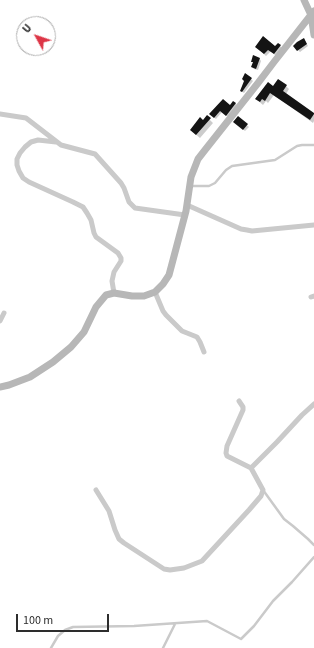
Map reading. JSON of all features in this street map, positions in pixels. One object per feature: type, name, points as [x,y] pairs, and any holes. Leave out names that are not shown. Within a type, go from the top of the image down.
[{"type":"street","points":[[304,0],[312,13],[314,36]]},
{"type":"street","points":[[0,387],[30,377],[53,362],[71,347],[84,332],[96,307],[106,295],[114,292],[132,296],[144,296],[155,292],[163,284],[169,275],[185,215],[191,177],[198,159],[312,13]]},
{"type":"street","points":[[0,114],[26,118],[61,145],[95,154],[121,183],[129,202],[135,208],[185,215]]},
{"type":"street","points":[[56,142],[38,140],[31,142],[20,153],[17,159],[19,171],[23,178],[29,182],[73,202],[83,208],[87,213],[92,220],[96,237],[118,253],[121,258],[121,261],[114,272],[112,281],[114,292]]},
{"type":"street","points":[[187,205],[240,229],[252,231],[314,225]]},
{"type":"street","points":[[155,292],[163,311],[169,319],[182,331],[197,338],[204,352]]},
{"type":"street","points":[[0,321],[4,313]]},
{"type":"street","points":[[96,490],[109,511],[119,539],[124,544],[158,566],[170,570],[184,568],[202,561],[249,510],[261,496],[263,490],[251,468],[227,456],[226,453],[227,446],[243,410],[239,401]]},
{"type":"street","points":[[251,468],[314,404]]},
{"type":"lane","points":[[190,186],[209,186],[215,183],[226,170],[232,166],[275,160],[297,146],[314,145]]},
{"type":"lane","points":[[263,490],[284,519],[314,545]]},
{"type":"lane","points":[[51,648],[58,636],[65,630],[73,627],[134,626],[207,621],[241,639],[254,626],[273,601],[314,557]]},
{"type":"lane","points":[[163,648],[175,623]]},
{"type":"building","points":[[263,36],[275,46],[278,43],[281,45],[274,54],[268,50],[264,54],[255,47]]},
{"type":"building","points":[[304,38],[307,44],[297,51],[293,46]]},
{"type":"building","points":[[253,55],[260,58],[256,69],[251,67]]},
{"type":"building","points":[[245,73],[252,78],[242,92],[240,91],[244,81],[242,79]]},
{"type":"building","points":[[278,79],[287,85],[283,91],[314,113],[310,120],[270,93],[265,101],[262,99],[260,102],[255,99],[268,82],[273,86]]},
{"type":"building","points":[[223,99],[230,105],[233,101],[236,103],[226,116],[220,111],[214,118],[209,114]]},
{"type":"building","points":[[207,115],[211,118],[196,135],[190,130],[200,117],[203,120]]},
{"type":"building","points":[[238,116],[248,124],[243,130],[233,122]]}]
